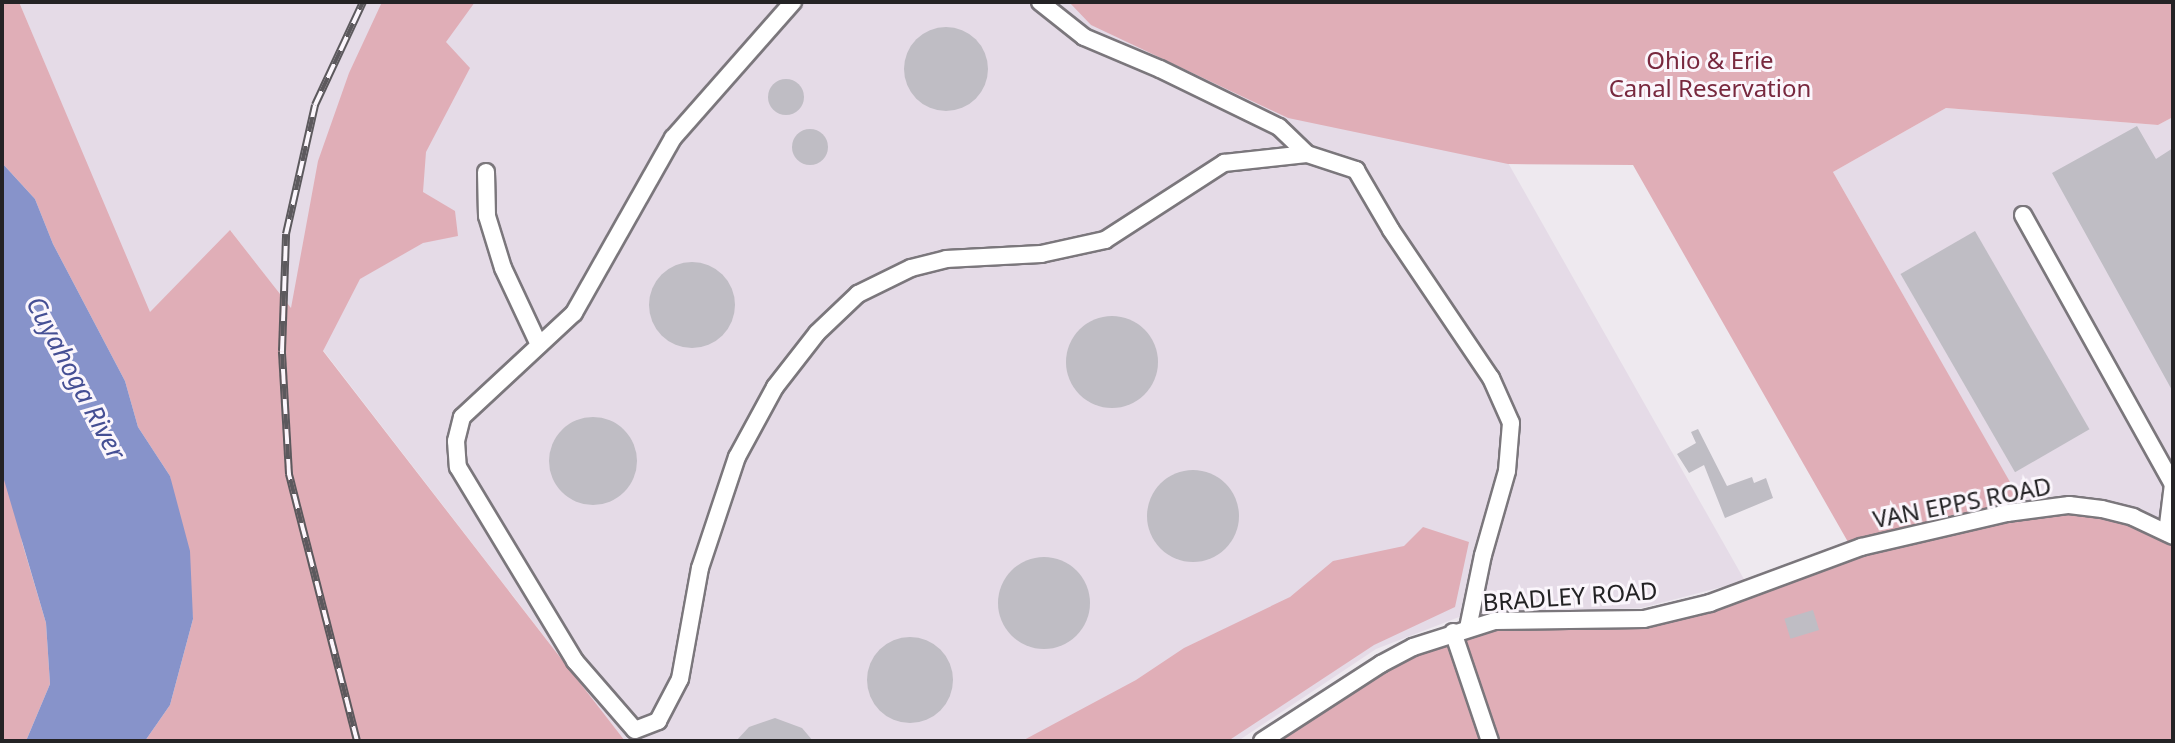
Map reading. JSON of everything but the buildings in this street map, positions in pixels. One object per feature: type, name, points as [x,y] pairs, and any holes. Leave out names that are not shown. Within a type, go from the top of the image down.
[{"type":"street","points":[[793,2],[673,138],[574,313],[462,417],[456,441],[458,467],[575,661],[635,730],[658,721],[680,679],[700,568],[737,457],[775,387],[817,333],[858,294],[911,268],[946,259],[1041,254],[1105,240],[1224,163],[1307,154],[1356,170],[1391,230],[1491,378],[1511,423],[1507,471],[1461,630],[1490,741]]},
{"type":"street","points":[[1040,2],[1084,37],[1160,69],[1279,127],[1307,154]]},
{"type":"street","points":[[486,172],[487,216],[503,268],[539,345]]},
{"type":"street","points":[[2023,215],[2173,484],[2170,534]]},
{"type":"street","name":"VAN EPPS ROAD","points":[[1853,550],[2007,513],[2069,505],[2133,517],[2170,534]]},
{"type":"street","name":"BRADLEY ROAD","points":[[1262,741],[1381,664],[1461,630],[1495,621],[1644,619],[1710,603],[1853,550]]},
{"type":"shaded area","points":[[19,2],[1231,2],[1465,87],[1745,581],[1641,608],[1467,614],[1376,649],[1238,741],[625,741],[231,231],[149,313]]},
{"type":"shaded area","points":[[1946,108],[2158,125],[2173,117],[2173,536],[2026,511],[1833,172]]},
{"type":"green space","points":[[2,2],[19,2],[150,312],[230,230],[291,308],[318,161],[349,73],[382,2],[475,2],[446,42],[470,68],[426,152],[423,192],[455,211],[458,236],[423,243],[360,279],[323,351],[625,741],[145,741],[170,705],[193,619],[170,476],[138,427],[125,381],[53,244],[35,199],[2,163]]},
{"type":"green space","name":"Ohio & Erie Canal Reservation","points":[[1069,2],[2173,2],[2173,117],[2158,125],[1946,108],[1833,172],[2026,510],[2069,505],[2173,536],[2173,741],[1262,741],[1381,664],[1495,621],[1644,619],[1852,549],[1633,165],[1508,164],[1288,118],[1091,25]]},
{"type":"green space","points":[[2,378],[22,542],[46,623],[50,684],[26,741],[2,741]]},
{"type":"green space","points":[[1423,527],[1469,542],[1455,607],[1374,645],[1228,741],[1022,741],[1136,680],[1184,648],[1290,597],[1333,561],[1404,546]]},
{"type":"water","name":"Cuyahoga River","points":[[2,163],[35,199],[53,244],[125,381],[138,427],[170,476],[190,551],[193,619],[170,705],[145,741],[26,741],[50,684],[46,623],[2,473]]},
{"type":"railway","points":[[357,741],[289,474],[282,351],[286,234],[315,105],[363,2]]}]
